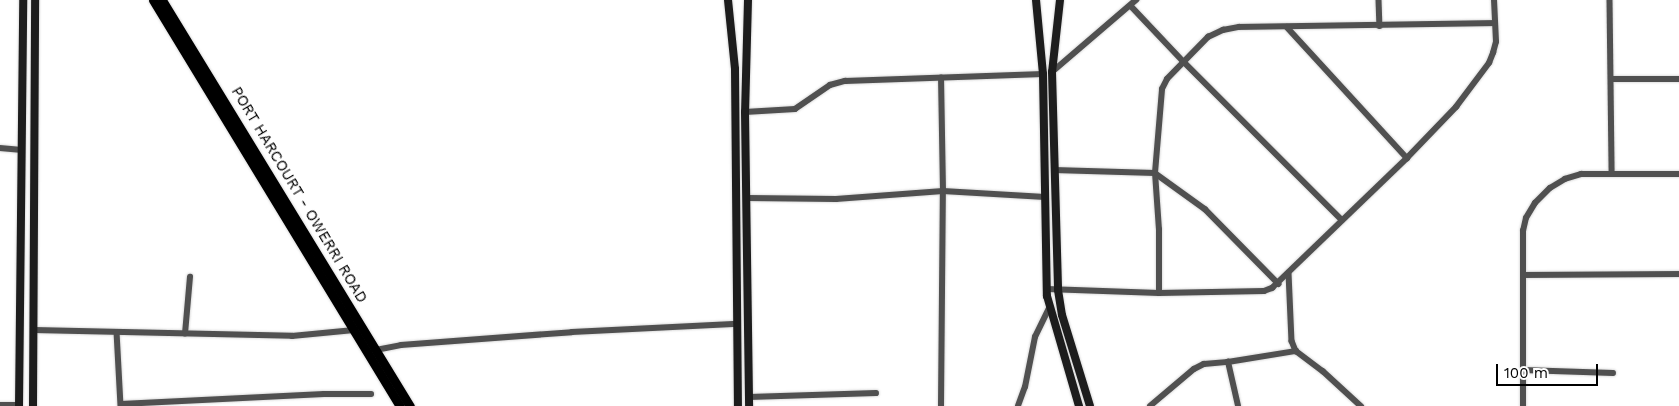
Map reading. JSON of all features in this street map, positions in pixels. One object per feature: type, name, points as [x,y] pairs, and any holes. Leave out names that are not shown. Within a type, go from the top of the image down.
[{"type":"main road","name":"PORT HARCOURT - OWERRI ROAD","points":[[153,0],[400,406]]},
{"type":"main road","name":"PORT HARCOURT - OWERRI ROAD","points":[[162,0],[410,406]]},
{"type":"street","points":[[0,405],[19,405],[23,0]]},
{"type":"street","points":[[34,406],[35,0]]},
{"type":"street","points":[[728,0],[735,69],[738,406]]},
{"type":"street","points":[[748,0],[745,112],[748,198],[749,406]]},
{"type":"street","points":[[1036,0],[1043,74],[1047,289],[1049,308],[1079,406]]},
{"type":"street","points":[[1060,0],[1052,72],[1058,290],[1062,315],[1090,406]]},
{"type":"street","points":[[1052,72],[1136,0]]},
{"type":"street","points":[[1379,0],[1380,26]]},
{"type":"street","points":[[1047,289],[1159,293],[1264,291],[1279,284],[1341,219],[1407,158],[1456,107],[1489,63],[1496,42],[1494,0]]},
{"type":"street","points":[[1610,0],[1612,174]]},
{"type":"street","points":[[1131,6],[1183,61],[1341,219]]},
{"type":"street","points":[[1159,293],[1159,230],[1155,174],[1162,89],[1167,78],[1208,38],[1223,30],[1239,27],[1495,23]]},
{"type":"street","points":[[1288,27],[1407,158]]},
{"type":"street","points":[[745,112],[795,109],[830,85],[844,81],[1043,74]]},
{"type":"street","points":[[940,406],[943,191],[941,78]]},
{"type":"street","points":[[1611,79],[1679,79]]},
{"type":"street","points":[[0,148],[22,150]]},
{"type":"street","points":[[1054,170],[1155,174],[1205,209],[1279,284]]},
{"type":"street","points":[[1523,406],[1523,230],[1526,218],[1535,203],[1550,188],[1565,179],[1581,174],[1679,174]]},
{"type":"street","points":[[748,198],[836,199],[943,191],[1045,197]]},
{"type":"street","points":[[1289,273],[1292,341],[1296,352],[1323,371],[1361,406]]},
{"type":"street","points":[[1523,275],[1679,274]]},
{"type":"street","points":[[185,334],[190,277]]},
{"type":"street","points":[[1018,406],[1025,387],[1035,337],[1049,308]]},
{"type":"street","points":[[376,350],[402,345],[572,332],[738,324]]},
{"type":"street","points":[[34,330],[292,336],[354,330]]},
{"type":"street","points":[[117,332],[121,405],[324,394],[371,394]]},
{"type":"street","points":[[1150,406],[1194,369],[1204,364],[1296,352]]},
{"type":"street","points":[[1228,362],[1238,406]]},
{"type":"street","points":[[1523,370],[1613,373]]},
{"type":"street","points":[[749,396],[876,393]]}]
